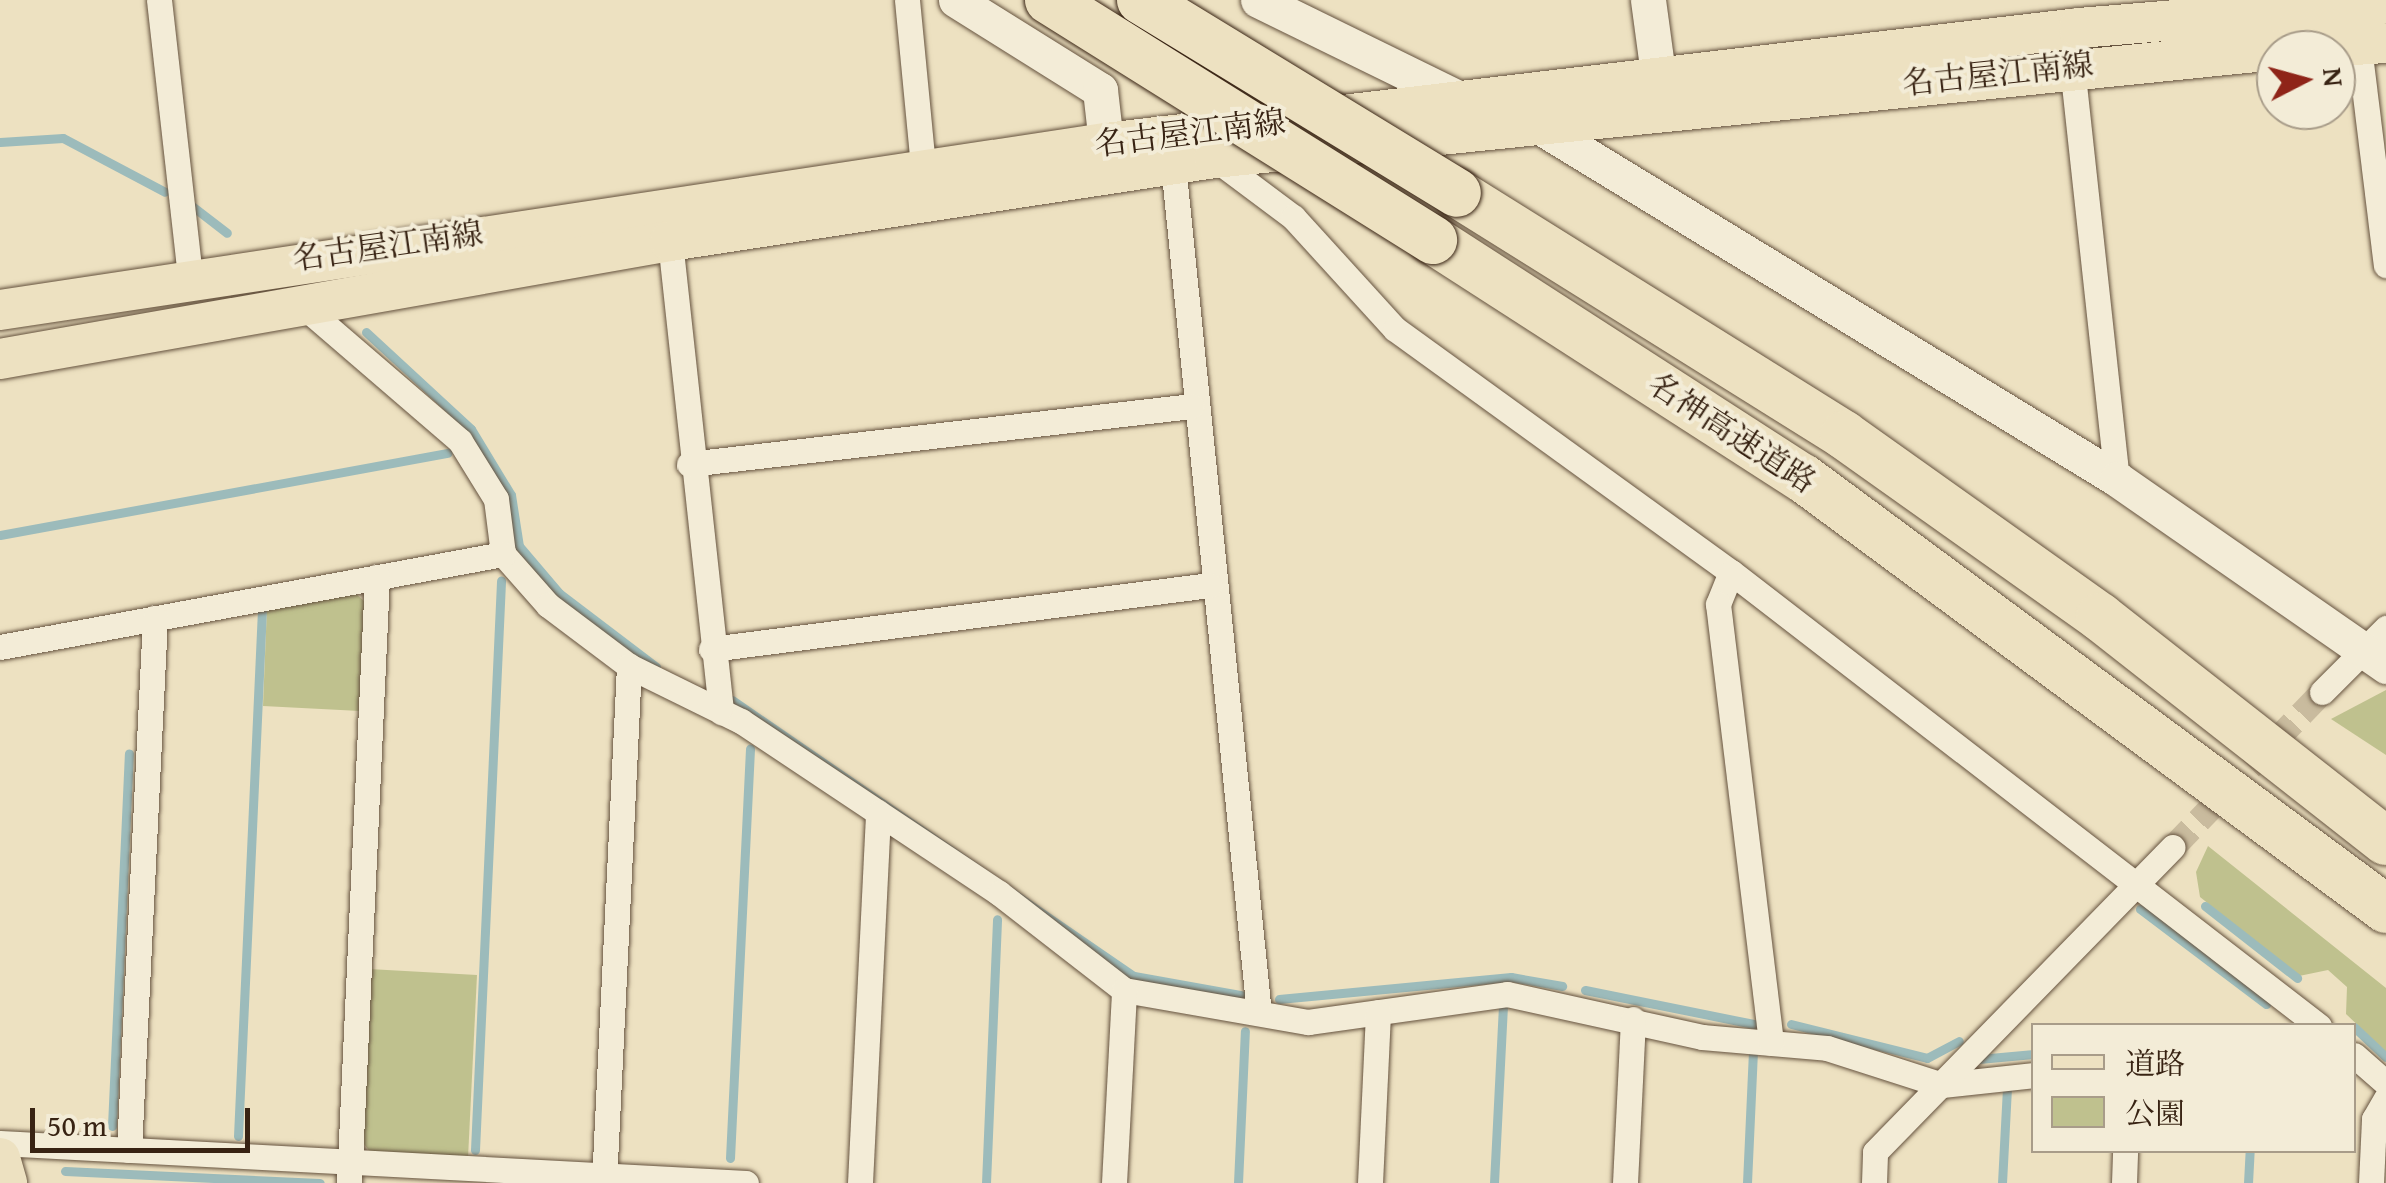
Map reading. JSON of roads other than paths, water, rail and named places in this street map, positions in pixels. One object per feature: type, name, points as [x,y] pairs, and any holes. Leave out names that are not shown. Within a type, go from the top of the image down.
[{"type":"highway","name":"名神高速道路","points":[[1049,0],[1803,478],[2386,909]]},
{"type":"highway","name":"名神高速道路","points":[[1141,0],[1844,435],[2100,617],[2386,841]]},
{"type":"main road","name":"名古屋江南線","points":[[0,310],[190,275],[923,167],[1658,74],[2077,31],[2368,19]]},
{"type":"main road","name":"名古屋江南線","points":[[2336,30],[2368,19]]},
{"type":"main road","name":"名古屋江南線","points":[[0,359],[670,240],[1214,158],[1546,126],[2077,31],[2256,48]]},
{"type":"main road","points":[[0,1158],[7,1183]]},
{"type":"street","points":[[159,0],[190,275]]},
{"type":"street","points":[[907,0],[923,167]]},
{"type":"street","points":[[956,0],[1100,90],[1106,143]]},
{"type":"street","points":[[1258,0],[1455,99],[1546,126],[2117,479],[2379,648],[2322,692]]},
{"type":"street","points":[[1648,0],[1658,74]]},
{"type":"street","points":[[2368,19],[2386,264]]},
{"type":"street","points":[[2077,31],[2117,479]]},
{"type":"street","points":[[1214,158],[1292,217],[1395,330],[1731,572],[2138,879],[2315,1023]]},
{"type":"street","points":[[1173,164],[1210,585],[1259,1013]]},
{"type":"street","points":[[670,240],[690,464],[722,712]]},
{"type":"street","points":[[302,305],[460,440],[496,499],[503,554],[548,605],[628,666],[722,712],[878,812],[1124,990],[1308,1022],[1507,994],[1772,1043],[1827,1048],[1942,1086],[2031,1075]]},
{"type":"street","points":[[690,464],[1192,406]]},
{"type":"street","points":[[0,647],[503,554]]},
{"type":"street","points":[[1731,572],[1718,604],[1772,1043]]},
{"type":"street","points":[[350,1172],[377,577]]},
{"type":"street","points":[[711,649],[1210,585]]},
{"type":"street","points":[[129,1150],[154,618]]},
{"type":"street","points":[[604,1179],[628,666]]},
{"type":"street","points":[[860,1183],[878,812]]},
{"type":"street","points":[[1874,1183],[1876,1152],[2173,847]]},
{"type":"street","points":[[1114,1183],[1124,990]]},
{"type":"street","points":[[1370,1183],[1378,1012]]},
{"type":"street","points":[[1625,1183],[1633,1019]]},
{"type":"street","points":[[2356,1057],[2386,1084]]},
{"type":"street","points":[[2370,1183],[2374,1119],[2386,1098]]},
{"type":"street","points":[[0,1144],[129,1150],[350,1172],[746,1183]]},
{"type":"street","points":[[2124,1183],[2125,1153]]},
{"type":"waterway","points":[[0,142],[63,138],[165,192]]},
{"type":"waterway","points":[[192,206],[227,233]]},
{"type":"waterway","points":[[366,332],[471,429],[511,495],[519,546],[559,593],[656,667]]},
{"type":"waterway","points":[[0,535],[448,453]]},
{"type":"waterway","points":[[475,1150],[501,581]]},
{"type":"waterway","points":[[238,1136],[262,609]]},
{"type":"waterway","points":[[732,700],[1134,976],[1241,995]]},
{"type":"waterway","points":[[730,1158],[750,748]]},
{"type":"waterway","points":[[112,1126],[129,753]]},
{"type":"waterway","points":[[2205,906],[2297,978]]},
{"type":"waterway","points":[[2140,909],[2266,1004]]},
{"type":"waterway","points":[[986,1183],[997,919]]},
{"type":"waterway","points":[[1279,999],[1511,977],[1562,986]]},
{"type":"waterway","points":[[1585,990],[1754,1024]]},
{"type":"waterway","points":[[1494,1183],[1503,1007]]},
{"type":"waterway","points":[[1791,1024],[1927,1058],[1959,1041]]},
{"type":"waterway","points":[[2356,1029],[2386,1057]]},
{"type":"waterway","points":[[1238,1183],[1245,1031]]},
{"type":"waterway","points":[[1747,1183],[1753,1053]]},
{"type":"waterway","points":[[1979,1059],[2031,1054]]},
{"type":"waterway","points":[[2002,1183],[2007,1088]]},
{"type":"waterway","points":[[2248,1183],[2250,1153]]},
{"type":"waterway","points":[[65,1171],[320,1183]]},
{"type":"tunnel","points":[[2173,847],[2322,692]]}]
